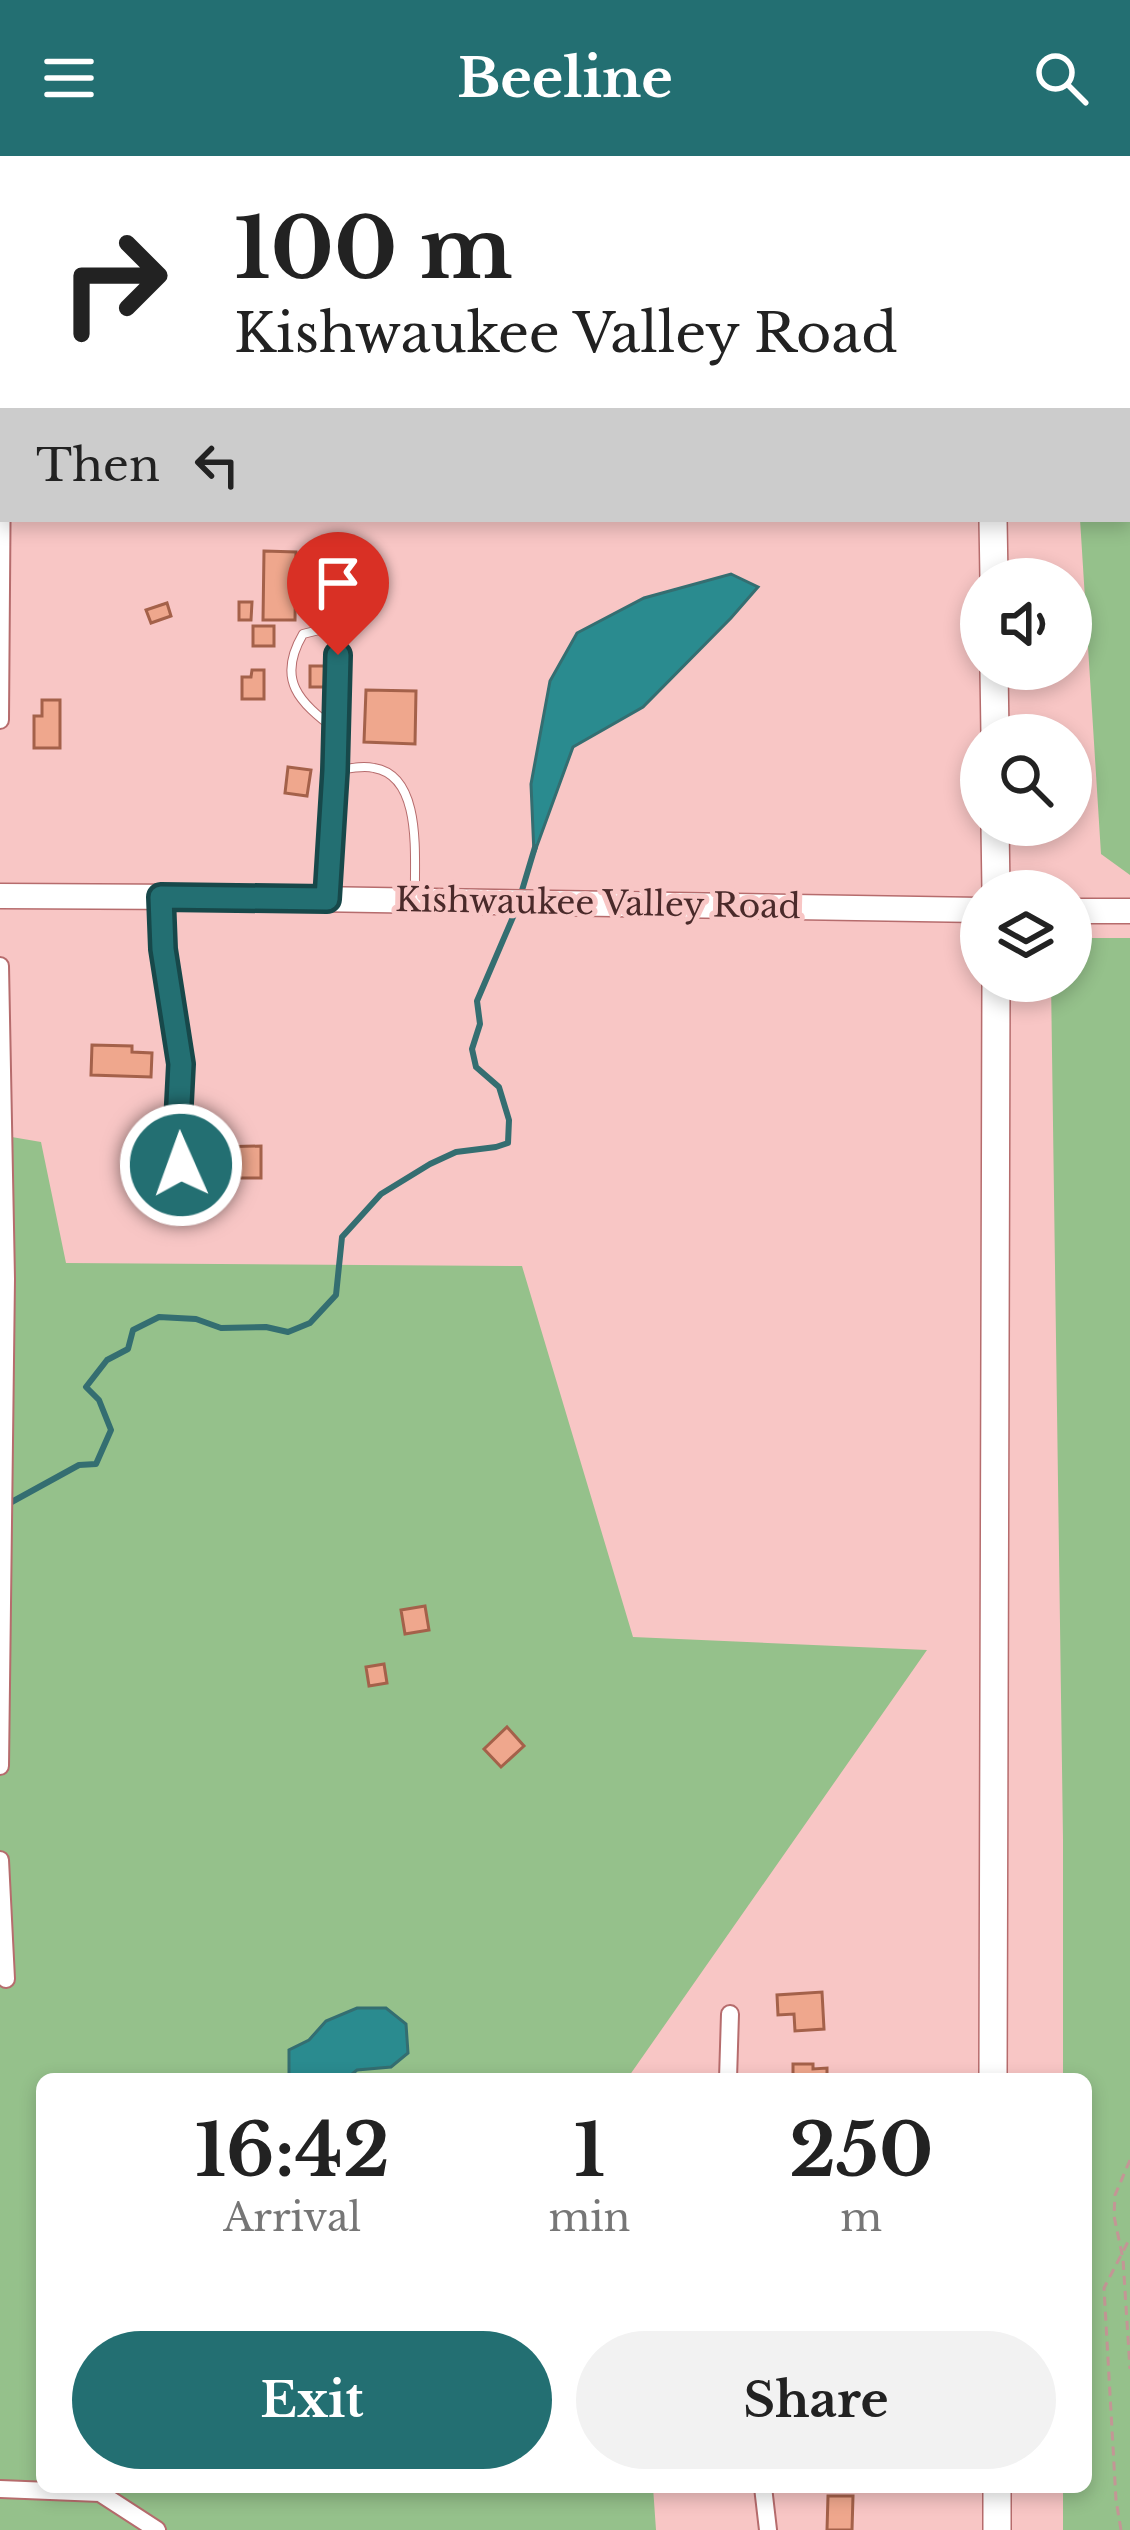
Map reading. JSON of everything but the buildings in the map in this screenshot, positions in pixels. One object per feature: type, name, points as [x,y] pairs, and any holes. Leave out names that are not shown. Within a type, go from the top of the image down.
[{"type":"main road","points":[[993,522],[994,558]]},
{"type":"main road","points":[[993,2073],[996,1002]]},
{"type":"main road","points":[[997,2493],[997,2530]]},
{"type":"street","points":[[0,720],[2,522]]},
{"type":"street","name":"Kishwaukee Valley Road","points":[[0,896],[960,910]]},
{"type":"street","points":[[1092,911],[1130,911]]},
{"type":"street","points":[[0,967],[6,1279],[0,1766]]},
{"type":"street","points":[[0,1860],[5,1978]]},
{"type":"street","points":[[728,2073],[730,2014]]},
{"type":"street","points":[[0,2489],[36,2489]]},
{"type":"street","points":[[105,2493],[157,2530]]},
{"type":"street","points":[[764,2493],[768,2530]]},
{"type":"lane","points":[[327,899],[335,771],[338,655],[330,636],[320,630],[303,634],[293,650],[294,691],[308,710],[335,730]]},
{"type":"lane","points":[[335,771],[370,766],[389,772],[408,796],[416,900]]},
{"type":"lane","points":[[161,897],[163,949],[181,1064],[177,1121],[181,1165],[188,1179],[202,1188],[223,1190]]},
{"type":"path","points":[[1130,2160],[1115,2195],[1114,2216],[1122,2252],[1130,2369]]},
{"type":"path","points":[[1121,2530],[1104,2288],[1130,2238]]},
{"type":"green space","points":[[1080,522],[1130,522],[1130,875],[1101,854],[1091,690],[1092,558],[1082,558]]},
{"type":"green space","points":[[1092,938],[1130,938],[1130,2530],[1063,2530],[1063,2493],[1092,2493],[1092,2073],[1063,2073],[1051,1002],[1092,1002]]},
{"type":"green space","points":[[0,1135],[41,1142],[66,1263],[522,1266],[633,1637],[927,1650],[631,2073],[36,2073],[36,2493],[653,2493],[656,2530],[0,2530]]},
{"type":"water","points":[[731,574],[758,587],[643,707],[573,747],[534,854],[531,784],[550,681],[577,633],[644,598]]},
{"type":"water","points":[[357,2008],[386,2008],[406,2024],[408,2053],[391,2067],[353,2073],[289,2073],[289,2050],[309,2040],[326,2021]]},
{"type":"waterway","points":[[520,897],[535,847]]},
{"type":"waterway","points":[[8,1504],[79,1465],[96,1464],[111,1430],[99,1400],[86,1387],[107,1360],[128,1349],[133,1330],[159,1317],[196,1319],[221,1328],[266,1327],[288,1332],[310,1323],[336,1295],[342,1237],[381,1194],[456,1152],[508,1143],[509,1120],[499,1087],[476,1067],[472,1049],[480,1024],[477,1001],[516,910]]},
{"type":"route","points":[[181,1165],[177,1142],[181,1064],[163,949],[161,897],[327,899],[338,655]]}]
